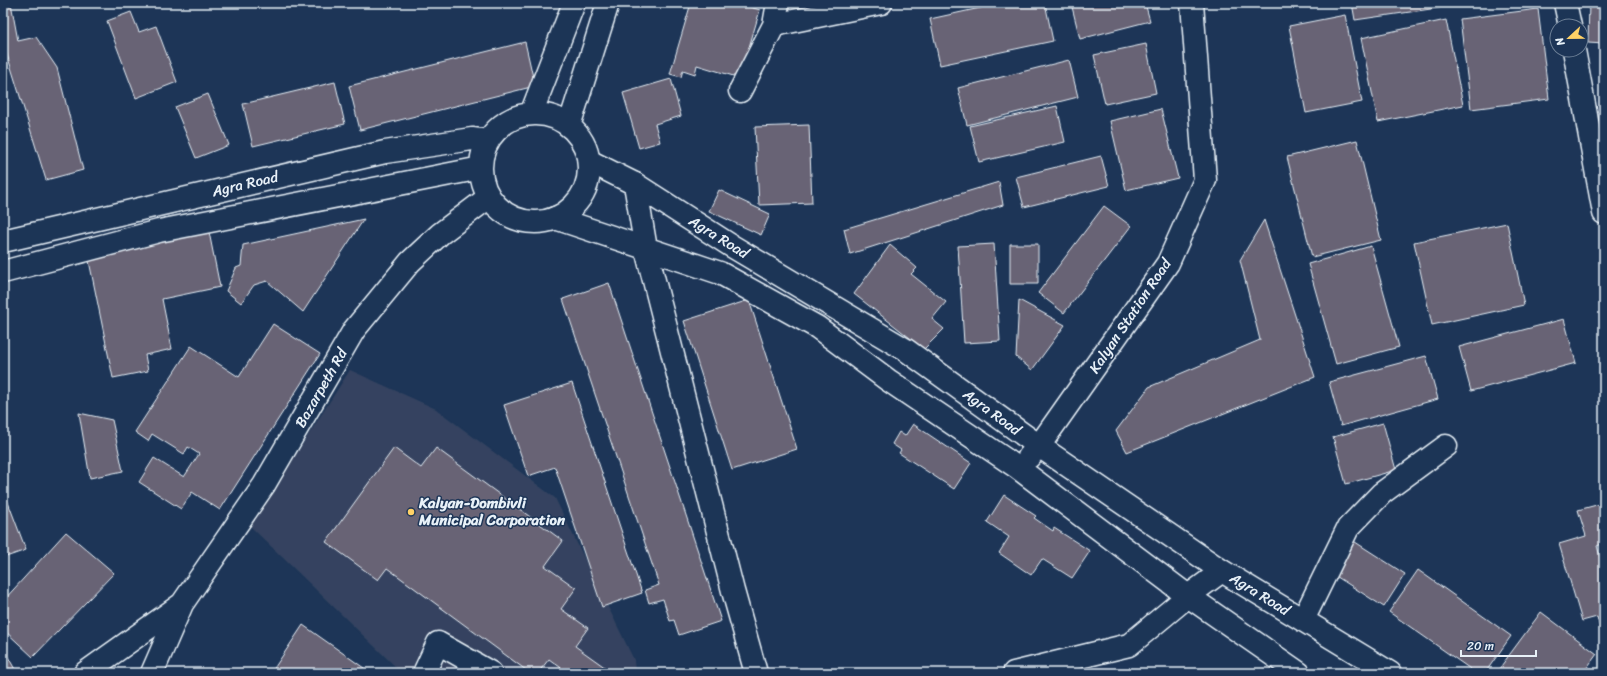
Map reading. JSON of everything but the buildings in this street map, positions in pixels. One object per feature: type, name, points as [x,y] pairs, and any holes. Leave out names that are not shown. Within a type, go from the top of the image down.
[{"type":"main road","points":[[531,114],[574,3]]},
{"type":"main road","points":[[569,126],[608,3]]},
{"type":"main road","points":[[740,91],[774,25],[778,3]]},
{"type":"main road","points":[[774,25],[882,3]]},
{"type":"main road","name":"Kalyan Station Road","points":[[1018,468],[1039,446],[1168,263],[1205,180],[1192,3]]},
{"type":"main road","points":[[1565,3],[1568,18]]},
{"type":"main road","points":[[1575,58],[1604,213]]},
{"type":"main road","points":[[531,114],[545,114],[558,119],[569,126],[585,147],[589,161],[589,175],[579,200],[568,211],[555,218],[540,222],[526,221],[511,217],[499,208],[489,197],[483,183],[481,168],[483,153],[488,141],[496,130],[506,122],[518,116],[531,114]]},
{"type":"main road","name":"Agra Road","points":[[3,241],[385,152],[472,139],[488,141]]},
{"type":"main road","name":"Agra Road","points":[[589,161],[635,184],[730,245],[906,350],[1039,446],[1222,570],[1390,673]]},
{"type":"main road","name":"Agra Road","points":[[3,272],[160,231],[481,168]]},
{"type":"main road","points":[[635,184],[646,249],[733,591],[756,673]]},
{"type":"main road","name":"Bazarpeth Rd","points":[[182,604],[264,484],[354,330],[410,262],[440,234],[489,197]]},
{"type":"main road","name":"Agra Road","points":[[555,218],[720,273],[817,327],[888,380],[1018,468],[1188,596],[1299,673]]},
{"type":"main road","points":[[720,273],[730,245]]},
{"type":"main road","points":[[944,418],[964,392]]},
{"type":"main road","points":[[1302,620],[1348,528],[1382,493],[1446,446]]},
{"type":"main road","points":[[1014,673],[1129,645],[1222,570]]},
{"type":"main road","points":[[85,673],[182,604]]},
{"type":"main road","points":[[152,673],[182,604]]},
{"type":"main road","points":[[424,673],[438,643],[491,673]]},
{"type":"shaded area","name":"Kalyan-Dombivli Municipal Corporation","points":[[350,370],[436,409],[555,498],[634,660],[635,673],[402,673],[250,526]]},
{"type":"place","name":"Kalyan-Dombivli Municipal Corporation","points":[[411,512]]}]
